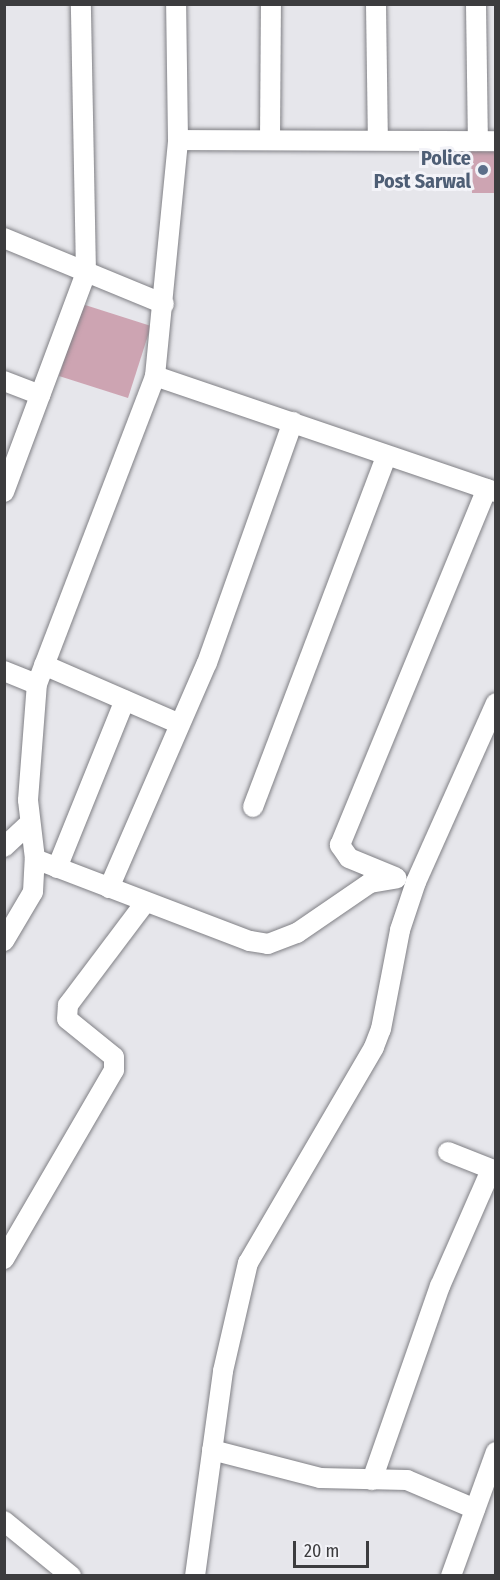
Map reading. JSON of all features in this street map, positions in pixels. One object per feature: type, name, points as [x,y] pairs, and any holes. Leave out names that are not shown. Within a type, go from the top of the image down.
[{"type":"street","points":[[4,492],[86,273],[81,4]]},
{"type":"street","points":[[4,941],[33,892],[35,859],[29,824],[37,684],[155,376],[165,304],[178,140],[176,4]]},
{"type":"street","points":[[270,140],[271,4]]},
{"type":"street","points":[[376,4],[378,140]]},
{"type":"street","points":[[178,140],[487,141],[476,4]]},
{"type":"street","points":[[4,238],[165,304]]},
{"type":"street","points":[[155,376],[491,490],[340,845],[349,858],[395,877],[416,882]]},
{"type":"street","points":[[4,381],[40,395]]},
{"type":"street","points":[[109,888],[207,663],[293,422]]},
{"type":"street","points":[[253,807],[386,456]]},
{"type":"street","points":[[44,665],[180,724]]},
{"type":"street","points":[[4,671],[37,684]]},
{"type":"street","points":[[57,868],[124,700]]},
{"type":"street","points":[[195,1575],[230,1327],[248,1263],[374,1047],[381,1029],[400,930],[416,882],[495,703]]},
{"type":"street","points":[[4,847],[29,824]]},
{"type":"street","points":[[35,859],[145,903],[268,944],[297,933],[370,883],[395,877]]},
{"type":"street","points":[[4,1259],[114,1070],[114,1057],[67,1019],[68,1005],[145,903]]},
{"type":"street","points":[[372,1480],[440,1286],[493,1171],[448,1152]]},
{"type":"street","points":[[212,1450],[293,1473],[372,1480],[407,1480],[475,1509]]},
{"type":"street","points":[[451,1575],[495,1452]]},
{"type":"street","points":[[4,1521],[71,1575]]},
{"type":"building","name":"Police Post Sarwal","points":[[471,148],[496,148],[496,193],[472,193]]},
{"type":"building","points":[[82,304],[151,326],[128,398],[59,376]]},
{"type":"place","name":"Police Post Sarwal","points":[[483,170]]}]
